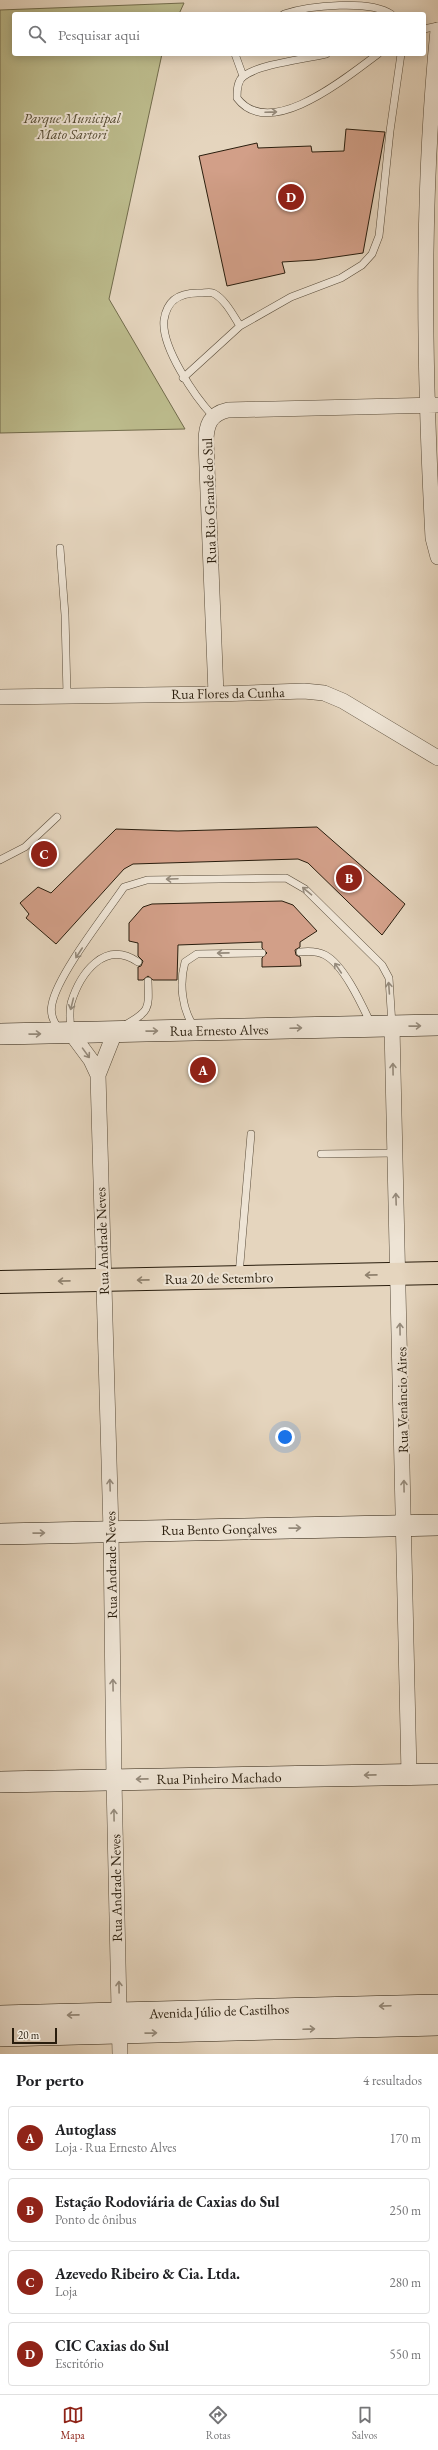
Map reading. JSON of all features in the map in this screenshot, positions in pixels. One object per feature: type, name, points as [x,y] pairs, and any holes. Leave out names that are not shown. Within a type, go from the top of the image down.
[{"type":"main road","name":"Rua 20 de Setembro","points":[[0,1282],[438,1274]]},
{"type":"street","points":[[438,30],[433,199],[432,405],[433,538],[438,557]]},
{"type":"street","points":[[213,416],[228,410],[432,405]]},
{"type":"street","name":"Rua Rio Grande do Sul","points":[[213,416],[208,423],[206,442],[216,694]]},
{"type":"street","name":"Rua Flores da Cunha","points":[[0,697],[216,694],[304,690],[324,693],[343,701],[438,758]]},
{"type":"street","name":"Rua Ernesto Alves","points":[[0,1034],[438,1025]]},
{"type":"street","name":"Rua Venâncio Aires","points":[[382,1026],[394,1153],[405,1526],[409,1774]]},
{"type":"street","name":"Rua Andrade Neves","points":[[115,1032],[98,1075],[111,1531],[114,1780],[120,2054]]},
{"type":"street","name":"Rua Andrade Neves","points":[[71,1033],[91,1060],[98,1075]]},
{"type":"street","name":"Rua Bento Gonçalves","points":[[0,1534],[438,1525]]},
{"type":"street","name":"Rua Pinheiro Machado","points":[[0,1782],[438,1774]]},
{"type":"street","name":"Avenida Júlio de Castilhos","points":[[0,2036],[31,2026],[352,2017],[416,2005],[438,2004]]},
{"type":"street","points":[[416,2005],[417,2026]]},
{"type":"street","name":"Avenida Júlio de Castilhos","points":[[0,2016],[31,2026]]},
{"type":"street","name":"Avenida Júlio de Castilhos","points":[[352,2017],[417,2026],[438,2025]]},
{"type":"lane","points":[[290,12],[299,9],[351,2],[373,3],[388,12]]},
{"type":"lane","points":[[426,29],[438,26]]},
{"type":"lane","points":[[236,56],[243,76]]},
{"type":"lane","points":[[317,56],[263,68],[243,76],[238,85],[237,98],[243,107],[256,112],[276,112],[309,102],[375,56]]},
{"type":"lane","points":[[184,378],[240,326],[291,297],[341,278],[362,265],[372,254],[379,236],[390,131],[401,56]]},
{"type":"lane","points":[[213,416],[194,394],[184,378],[165,333],[164,320],[173,298],[186,292],[212,293],[223,300],[240,326]]},
{"type":"lane","points":[[60,548],[65,615],[67,695]]},
{"type":"lane","points":[[0,860],[25,847],[57,817]]},
{"type":"lane","points":[[138,962],[129,957],[120,956],[102,958],[93,963],[71,1003],[71,1033],[59,1028],[54,1022],[51,1013],[52,1004],[60,982],[124,887],[147,880],[286,878],[305,889],[382,965],[388,978],[382,1026]]},
{"type":"lane","points":[[300,952],[313,951],[333,961],[358,997],[382,1026]]},
{"type":"lane","points":[[197,1031],[183,1007],[183,970],[185,962],[197,954],[262,953]]},
{"type":"lane","points":[[115,1032],[146,1012],[148,1006],[148,981]]},
{"type":"lane","points":[[238,1278],[251,1134]]},
{"type":"lane","points":[[321,1154],[394,1153]]},
{"type":"green space","name":"Parque Municipal Mato Sartori","points":[[184,3],[180,12],[12,12],[12,56],[162,56],[109,299],[185,429],[0,433],[0,10]]},
{"type":"building","points":[[346,129],[385,132],[363,253],[315,260],[282,262],[285,273],[227,286],[199,156],[257,143],[258,148],[311,146],[312,152],[344,151]]},
{"type":"building","points":[[317,827],[405,904],[382,935],[308,863],[298,859],[133,864],[124,869],[56,944],[26,918],[29,914],[20,903],[38,887],[51,893],[116,829],[178,831]]},
{"type":"building","points":[[282,901],[293,905],[317,931],[300,942],[300,947],[295,950],[296,955],[300,957],[301,966],[262,967],[262,958],[267,953],[262,948],[262,942],[178,945],[177,980],[153,980],[148,976],[143,980],[138,980],[138,967],[141,966],[143,961],[138,956],[138,943],[129,941],[129,923],[143,907],[152,904]]},
{"type":"place","name":"CIC Caxias do Sul","points":[[291,197]]},
{"type":"place","name":"Azevedo Ribeiro & Cia. Ltda.","points":[[44,854]]},
{"type":"place","name":"Estação Rodoviária de Caxias do Sul","points":[[349,878]]},
{"type":"place","name":"Autoglass","points":[[203,1070]]}]
